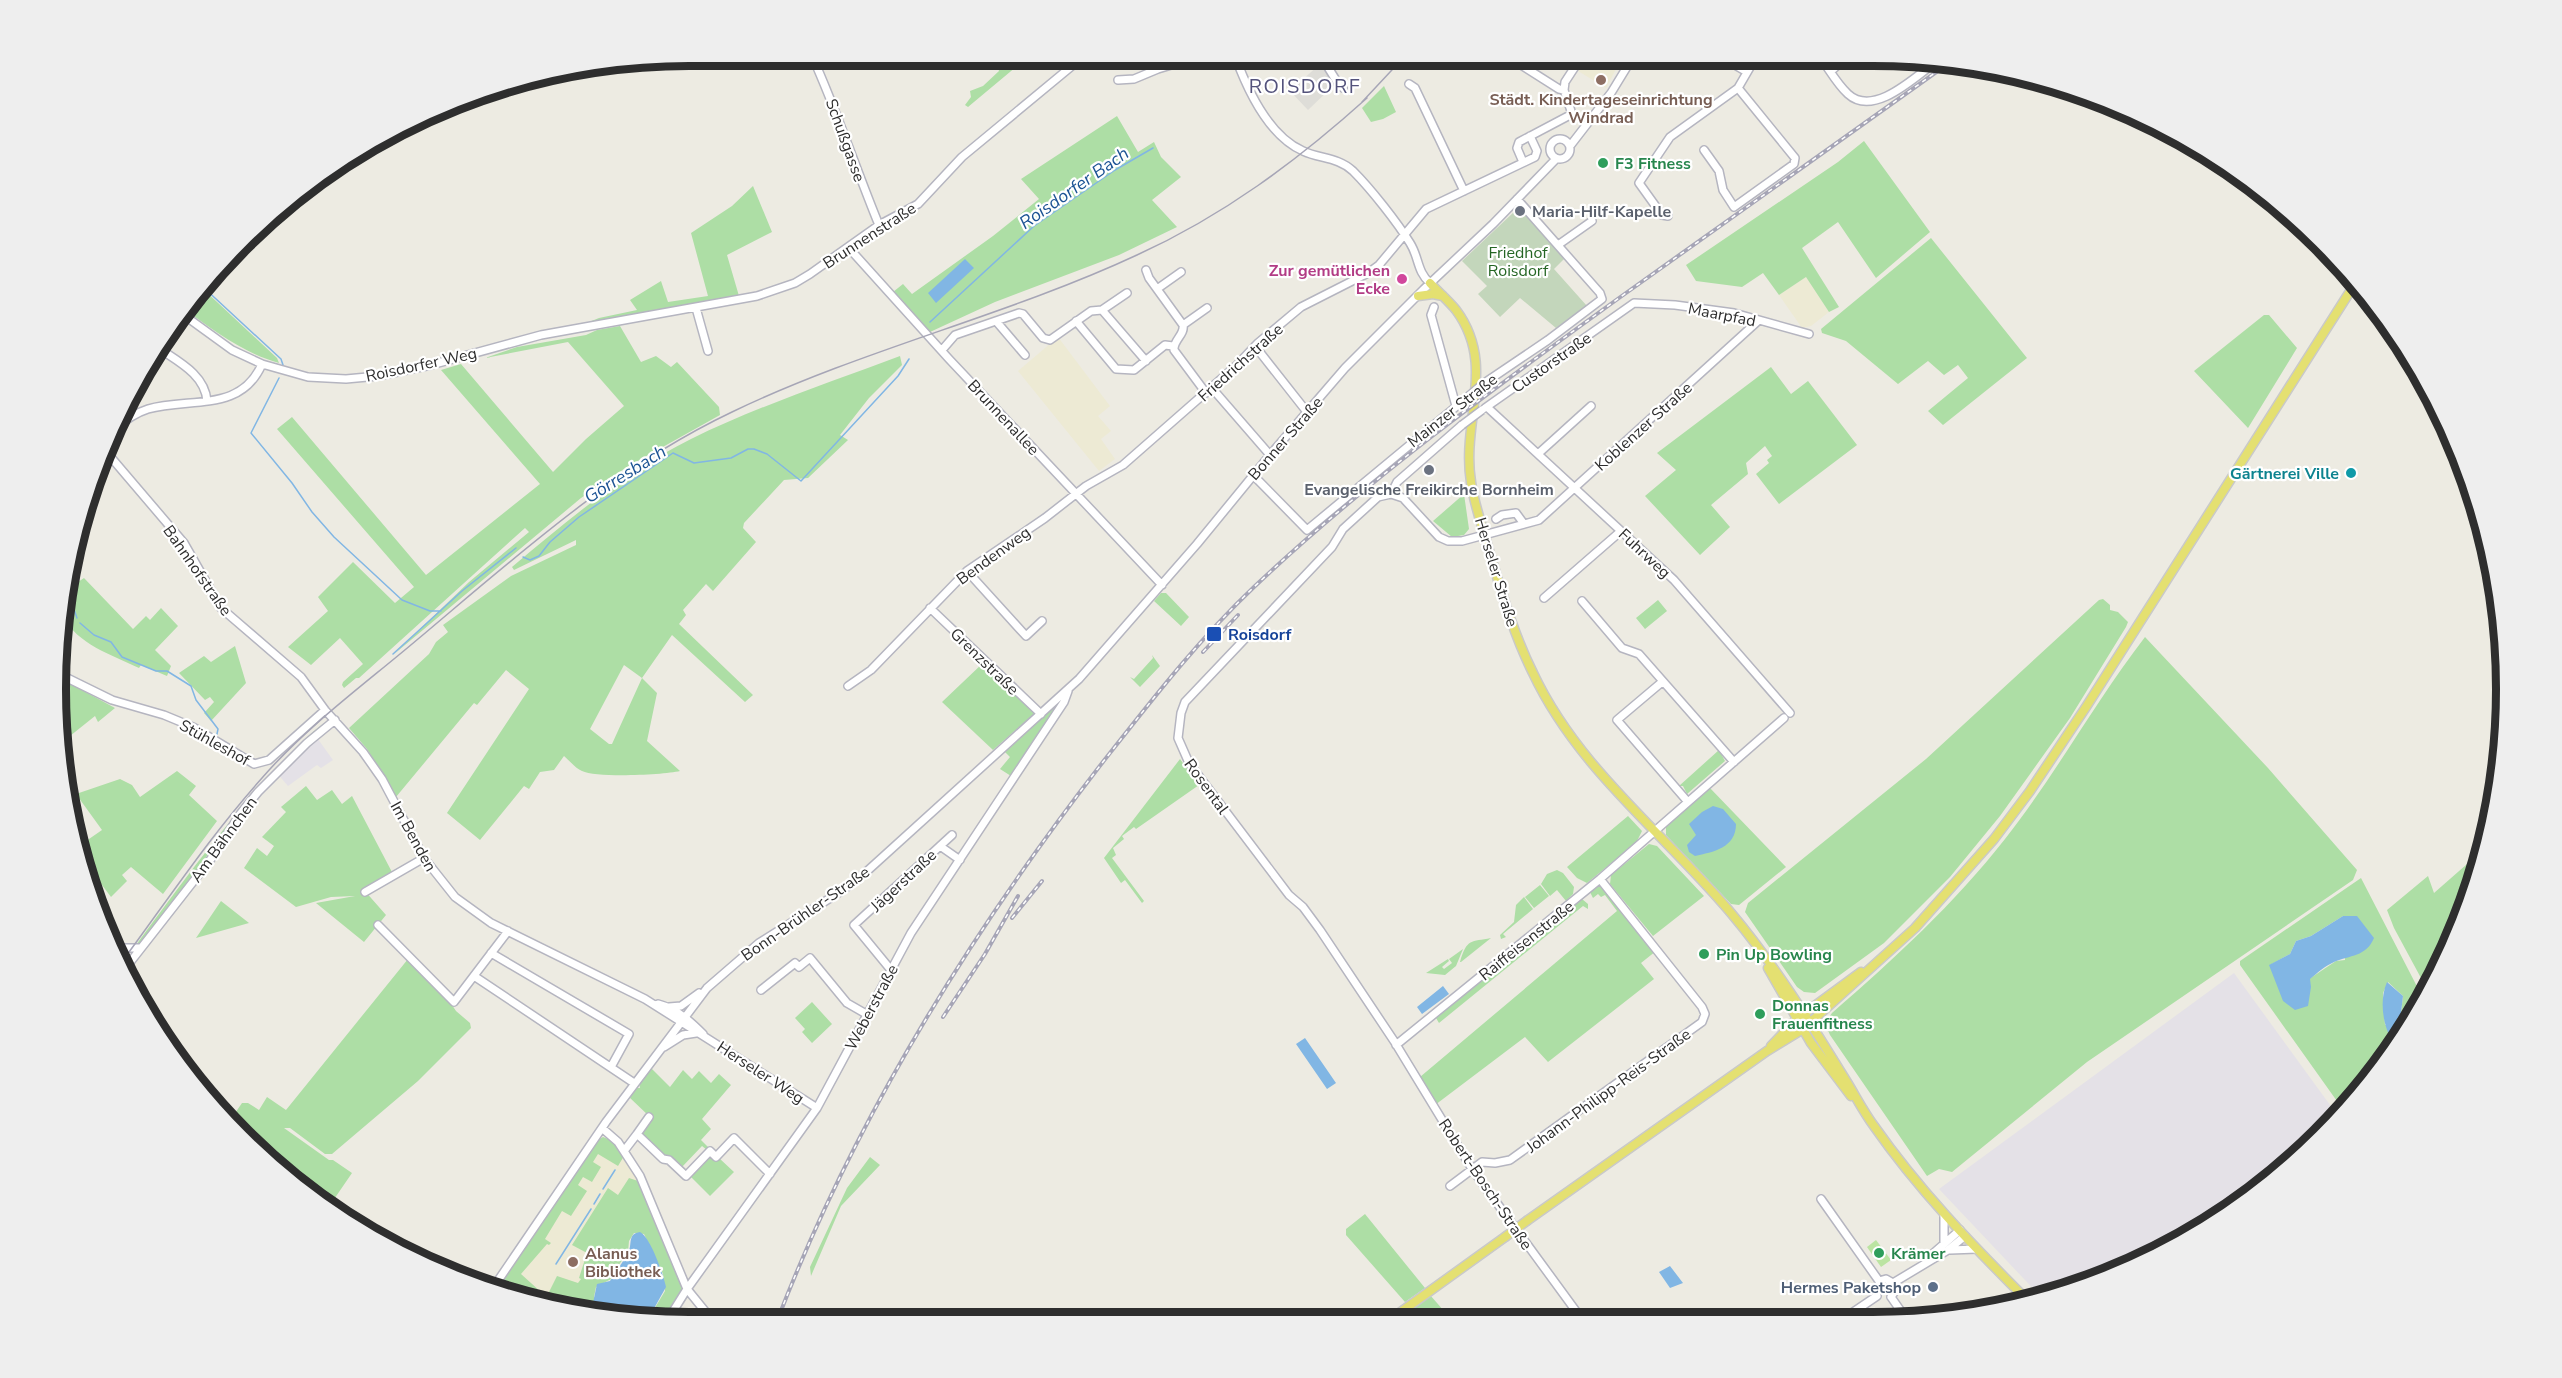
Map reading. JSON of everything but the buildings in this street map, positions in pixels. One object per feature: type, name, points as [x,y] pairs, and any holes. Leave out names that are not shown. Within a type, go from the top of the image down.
[{"type":"main road","name":"Herseler Straße","points":[[1430,283],[1455,309],[1465,325],[1476,353],[1476,386],[1469,464],[1471,483],[1519,643],[1546,698],[1581,750],[1654,832],[1712,891],[1755,945],[1840,1083],[1861,1107],[1894,1154],[1944,1214],[2021,1294]]},
{"type":"main road","points":[[1401,1312],[1806,1025],[1915,928],[1955,885],[2030,791],[2185,555],[2351,290]]},
{"type":"main road","points":[[1418,296],[1433,294],[1443,297]]},
{"type":"main road","points":[[1767,1051],[1800,1016],[1883,957]]},
{"type":"street","name":"Schußgasse","points":[[817,66],[837,110],[852,160],[879,225]]},
{"type":"street","name":"Brunnenstraße","points":[[642,319],[757,296],[795,283],[879,225],[918,204],[962,157],[1072,66]]},
{"type":"street","points":[[1118,80],[1134,79],[1168,66]]},
{"type":"street","points":[[1239,66],[1248,91],[1280,133],[1304,152],[1345,164],[1354,172],[1404,234],[1414,250],[1419,270],[1430,283]]},
{"type":"street","points":[[1327,66],[1343,88]]},
{"type":"street","points":[[1522,66],[1559,90],[1564,90]]},
{"type":"street","points":[[1523,162],[1517,144],[1572,114],[1564,90],[1565,82],[1576,66]]},
{"type":"street","points":[[1581,129],[1563,140],[1559,139],[1552,143],[1554,157],[1567,157],[1570,146],[1581,129],[1611,93],[1628,66]]},
{"type":"street","points":[[1736,66],[1747,72]]},
{"type":"street","points":[[1668,216],[1662,214],[1639,183],[1670,137],[1738,88],[1751,66]]},
{"type":"street","points":[[1827,66],[1849,95],[1857,100],[1873,102],[1883,99],[1927,68]]},
{"type":"street","points":[[1831,71],[1837,66]]},
{"type":"street","points":[[1409,84],[1415,88],[1464,190]]},
{"type":"street","points":[[1704,150],[1719,171],[1722,190],[1734,207],[1794,164],[1795,158],[1738,88]]},
{"type":"street","name":"Friedrichstraße","points":[[1076,494],[1123,465],[1301,307],[1368,273],[1379,265],[1426,209],[1535,157],[1537,151],[1530,136]]},
{"type":"street","points":[[1563,140],[1570,146]]},
{"type":"street","name":"Bonner Straße","points":[[1041,714],[1069,688],[1162,585],[1346,368],[1517,199],[1554,157]]},
{"type":"street","points":[[1517,199],[1558,245],[1592,221]]},
{"type":"street","name":"Mainzer Straße","points":[[1253,475],[1307,530],[1483,384],[1584,314],[1602,297],[1558,245]]},
{"type":"street","name":"Brunnenallee","points":[[848,247],[1162,585]]},
{"type":"street","points":[[1146,270],[1149,278],[1183,325],[1184,330],[1173,346]]},
{"type":"street","points":[[1157,289],[1181,272]]},
{"type":"street","points":[[942,350],[955,335],[1023,314],[1046,340],[1091,311],[1102,310],[1127,293]]},
{"type":"street","name":"Maarpfad","points":[[1634,303],[1675,305],[1734,313],[1809,334]]},
{"type":"street","name":"Custorstraße","points":[[1391,494],[1397,482],[1462,425],[1634,303]]},
{"type":"street","points":[[1434,307],[1431,315],[1456,406]]},
{"type":"street","points":[[696,308],[708,351]]},
{"type":"street","points":[[1183,325],[1207,308]]},
{"type":"street","points":[[1102,310],[1146,361]]},
{"type":"street","name":"Roisdorfer Weg","points":[[189,319],[232,350],[262,364],[318,378],[363,378],[431,365],[541,335],[642,319]]},
{"type":"street","points":[[996,321],[1025,355]]},
{"type":"street","points":[[1076,321],[1119,370],[1134,370],[1165,345],[1173,346]]},
{"type":"street","name":"Koblenzer Straße","points":[[1485,535],[1539,520],[1628,436],[1758,321]]},
{"type":"street","points":[[1173,346],[1209,390],[1270,455]]},
{"type":"street","points":[[1255,346],[1307,412]]},
{"type":"street","points":[[165,353],[199,379],[205,386],[207,400]]},
{"type":"street","points":[[127,420],[150,408],[225,398],[244,390],[254,380],[262,364]]},
{"type":"street","points":[[1539,453],[1591,406]]},
{"type":"street","name":"Fuhrweg","points":[[1485,408],[1539,453],[1674,580],[1787,715]]},
{"type":"street","name":"Bahnhofstraße","points":[[111,457],[184,543],[221,608],[297,673],[325,710]]},
{"type":"street","name":"Bendenweg","points":[[848,686],[871,670],[967,571],[1076,494]]},
{"type":"street","points":[[1391,494],[1403,498],[1443,540],[1456,542],[1485,535]]},
{"type":"street","name":"Rosental","points":[[1391,494],[1378,497],[1343,529],[1332,547],[1190,695],[1181,713],[1178,738],[1189,763],[1285,890],[1303,907],[1320,930],[1396,1045]]},
{"type":"street","points":[[1496,519],[1513,512],[1519,514],[1524,524]]},
{"type":"street","points":[[1544,598],[1622,531]]},
{"type":"street","points":[[967,571],[1026,636],[1042,621]]},
{"type":"street","points":[[1582,601],[1622,648],[1639,654],[1734,762]]},
{"type":"street","name":"Grenzstraße","points":[[930,608],[1041,714]]},
{"type":"street","name":"Stühleshof","points":[[66,678],[112,700],[164,715],[198,729],[254,764],[269,760],[325,710]]},
{"type":"street","points":[[1662,682],[1617,720],[1688,802]]},
{"type":"street","name":"Weberstraße","points":[[673,1312],[817,1108],[911,933],[1064,702],[1069,688]]},
{"type":"street","name":"Im Benden","points":[[325,710],[363,752],[382,779],[424,858],[443,884],[460,901],[485,919],[682,1019]]},
{"type":"street","name":"Bonn-Brühler-Straße","points":[[497,1282],[634,1083],[707,988],[759,943],[865,873],[1041,714]]},
{"type":"street","name":"Raiffeisenstraße","points":[[1396,1045],[1600,879],[1787,715]]},
{"type":"street","name":"Am Bähnchen","points":[[129,963],[214,855],[241,813],[264,785],[307,743],[335,720]]},
{"type":"street","name":"Jägerstraße","points":[[891,970],[854,925],[952,835]]},
{"type":"street","points":[[940,846],[960,860]]},
{"type":"street","points":[[365,892],[424,858]]},
{"type":"street","name":"Johann-Philipp-Reis-Straße","points":[[1450,1186],[1482,1162],[1496,1163],[1510,1160],[1702,1022],[1704,1018],[1702,1007],[1600,879]]},
{"type":"street","points":[[378,925],[454,1002],[508,931]]},
{"type":"street","points":[[122,948],[140,948]]},
{"type":"street","points":[[491,953],[629,1034],[611,1067]]},
{"type":"street","points":[[760,990],[795,963],[799,967],[810,958],[847,1003],[868,1015]]},
{"type":"street","points":[[474,976],[634,1083]]},
{"type":"street","points":[[667,1006],[681,1006],[707,988]]},
{"type":"street","name":"Im Benden","points":[[653,1003],[667,1006],[682,1019]]},
{"type":"street","name":"Herseler Weg","points":[[682,1019],[696,1033],[704,1035]]},
{"type":"street","name":"Herseler Weg","points":[[682,1019],[817,1108]]},
{"type":"street","name":"Bonn-Brühler-Straße","points":[[659,1050],[683,1035],[696,1033]]},
{"type":"street","name":"Robert-Bosch-Straße","points":[[1396,1045],[1472,1169],[1577,1312]]},
{"type":"street","points":[[624,1151],[649,1118]]},
{"type":"street","points":[[602,1128],[612,1135],[624,1151],[648,1191],[687,1289],[706,1312]]},
{"type":"street","points":[[638,1134],[663,1159],[669,1160],[686,1176],[710,1151],[716,1157],[734,1138],[770,1174]]},
{"type":"street","points":[[1821,1199],[1879,1281]]},
{"type":"street","points":[[1944,1214],[1944,1243]]},
{"type":"street","points":[[1893,1283],[1948,1250],[1963,1233]]},
{"type":"street","points":[[1919,1266],[1944,1243],[1963,1233]]},
{"type":"street","points":[[1948,1250],[1977,1249]]},
{"type":"street","points":[[1886,1279],[1893,1283],[1895,1291],[1891,1298],[1883,1299],[1877,1296],[1875,1288],[1879,1281],[1886,1279]]},
{"type":"street","points":[[1853,1312],[1877,1296]]},
{"type":"street","points":[[1891,1298],[1901,1311]]},
{"type":"shaded area","points":[[1318,66],[1321,66],[1334,85],[1308,110],[1290,91]]},
{"type":"shaded area","name":"Städt. Kindertageseinrichtung Windrad","points":[[1581,66],[1611,66],[1616,69],[1606,88],[1578,71]]},
{"type":"shaded area","points":[[1806,277],[1829,312],[1811,326],[1802,328],[1779,295]]},
{"type":"shaded area","points":[[1058,337],[1110,406],[1098,416],[1111,431],[1101,439],[1115,459],[1099,471],[1018,371]]},
{"type":"shaded area","points":[[315,735],[333,760],[321,768],[317,765],[288,786],[276,772]]},
{"type":"shaded area","points":[[2234,973],[2333,1109],[2314,1130],[2252,1183],[2184,1229],[2111,1265],[2035,1291],[1939,1189]]},
{"type":"shaded area","points":[[603,1137],[615,1144],[646,1192],[566,1300],[501,1283],[513,1262],[598,1140]]},
{"type":"green space","points":[[998,66],[1017,66],[968,107],[965,105],[971,97],[970,91],[983,86],[999,71]]},
{"type":"green space","points":[[1384,86],[1396,112],[1371,122],[1362,108]]},
{"type":"green space","points":[[1117,116],[1138,152],[1154,142],[1161,157],[1181,177],[1152,200],[1177,227],[1119,255],[995,302],[930,332],[893,292],[903,284],[912,294],[993,236],[1039,199],[1021,179]]},
{"type":"green space","points":[[1864,141],[1930,232],[1876,278],[1838,222],[1802,248],[1839,307],[1829,312],[1806,277],[1779,295],[1763,273],[1742,287],[1696,281],[1686,265],[1838,162]]},
{"type":"green space","points":[[753,186],[772,232],[727,255],[739,296],[584,324],[599,318],[637,310],[630,300],[661,281],[668,302],[708,296],[691,233],[732,206]]},
{"type":"green space","name":"Friedhof Roisdorf","points":[[1515,211],[1519,215],[1523,211],[1565,258],[1554,269],[1587,306],[1556,328],[1520,298],[1500,317],[1478,294],[1487,286],[1462,261]]},
{"type":"green space","points":[[1931,238],[2027,358],[1943,425],[1928,411],[1968,378],[1958,365],[1944,375],[1928,361],[1898,384],[1846,341],[1822,333],[1821,329]]},
{"type":"green space","points":[[208,294],[277,358],[279,363],[253,353],[192,314]]},
{"type":"green space","points":[[2264,315],[2269,315],[2297,348],[2248,428],[2194,371]]},
{"type":"green space","points":[[620,326],[641,362],[656,356],[671,367],[677,362],[719,407],[720,415],[627,467],[581,498],[393,655],[469,582],[529,532],[525,528],[359,678],[344,688],[343,682],[363,664],[340,638],[311,665],[288,647],[328,611],[318,597],[353,562],[395,603],[414,587],[277,429],[292,417],[426,575],[540,484],[441,370],[461,364],[553,472],[624,406],[568,342],[485,358],[517,347],[586,335],[597,330]]},
{"type":"green space","points":[[900,356],[902,365],[869,398],[840,435],[848,440],[808,478],[784,480],[744,523],[743,528],[756,542],[713,591],[706,584],[683,610],[686,615],[679,624],[753,695],[745,702],[672,635],[642,678],[657,693],[647,741],[680,771],[659,774],[601,775],[582,771],[564,756],[554,770],[540,772],[529,789],[524,786],[480,840],[447,813],[529,689],[506,670],[477,705],[474,703],[396,797],[367,749],[349,728],[429,654],[436,642],[448,632],[443,625],[511,576],[576,545],[576,540],[514,570],[512,567],[598,497],[643,466],[691,439],[742,416]],"holes":[[[624,665],[642,678],[612,744],[590,729]]]},
{"type":"green space","points":[[1771,367],[1791,394],[1808,381],[1857,445],[1779,504],[1756,474],[1769,463],[1767,460],[1772,456],[1765,446],[1746,463],[1748,474],[1711,505],[1730,527],[1700,555],[1645,496],[1676,470],[1657,453]]},
{"type":"green space","points":[[1464,494],[1469,529],[1464,535],[1452,537],[1433,521]]},
{"type":"green space","points":[[84,578],[133,629],[146,616],[150,620],[161,608],[178,626],[155,650],[171,666],[167,676],[141,665],[139,668],[106,653],[86,642],[69,626],[75,584]]},
{"type":"green space","points":[[1161,593],[1166,593],[1189,617],[1181,626],[1154,601]]},
{"type":"green space","points":[[2103,599],[2110,605],[2110,610],[2118,612],[2128,622],[2126,627],[2070,718],[2000,816],[1950,877],[1884,943],[1815,993],[1804,992],[1797,987],[1745,912],[1748,903],[1926,759],[2099,600]]},
{"type":"green space","points":[[1658,600],[1667,611],[1645,629],[1636,618]]},
{"type":"green space","points":[[2145,637],[2268,768],[2357,870],[2353,880],[2087,1062],[1952,1172],[1939,1169],[1927,1176],[1830,1035],[1828,1021],[1832,1013],[1923,930],[2005,839]]},
{"type":"green space","points":[[235,646],[246,683],[211,721],[204,713],[214,702],[210,697],[205,700],[179,673],[204,656],[211,662]]},
{"type":"green space","points":[[1152,655],[1160,666],[1140,687],[1130,677],[1134,679],[1153,658]]},
{"type":"green space","points":[[983,663],[1036,712],[993,750],[942,702]]},
{"type":"green space","points":[[66,681],[115,708],[98,722],[95,716],[68,738]]},
{"type":"green space","points":[[1054,707],[1056,709],[1011,776],[1000,769],[1010,757],[1005,752]]},
{"type":"green space","points":[[328,721],[286,759],[316,730]]},
{"type":"green space","points":[[1719,750],[1725,761],[1687,794],[1683,786],[1679,786]]},
{"type":"green space","points":[[286,759],[223,832],[194,875],[140,945],[136,945],[206,852],[261,785]]},
{"type":"green space","points":[[1180,759],[1199,785],[1136,829],[1134,827],[1122,836],[1124,839],[1113,848],[1116,855],[1112,858],[1144,901],[1142,903],[1125,880],[1121,883],[1104,858]]},
{"type":"green space","points":[[177,771],[196,786],[189,795],[217,821],[163,894],[131,867],[122,875],[127,881],[111,897],[95,875],[85,842],[102,830],[76,794],[120,779],[132,785],[140,797]]},
{"type":"green space","points":[[306,786],[317,800],[332,790],[342,804],[352,796],[393,874],[364,890],[386,915],[364,942],[316,903],[355,896],[331,897],[296,907],[244,868],[257,848],[267,856],[274,846],[262,837],[286,812],[281,807]]},
{"type":"green space","points":[[1709,787],[1786,867],[1739,905],[1731,904],[1666,835],[1666,826]]},
{"type":"green space","points":[[1628,816],[1642,831],[1636,843],[1587,883],[1577,878],[1567,867]]},
{"type":"green space","points":[[1649,844],[1657,846],[1704,896],[1653,936],[1610,884],[1611,875]]},
{"type":"green space","points":[[2472,860],[2449,927],[2423,982],[2394,928],[2387,910],[2428,876],[2434,893]]},
{"type":"green space","points":[[1557,870],[1563,873],[1574,887],[1573,894],[1566,901],[1557,890],[1550,896],[1541,884],[1547,874]]},
{"type":"green space","points":[[2361,878],[2419,990],[2400,1021],[2403,996],[2388,982],[2383,993],[2385,1025],[2397,1026],[2338,1103],[2240,965],[2240,961]],"holes":[[[2343,916],[2345,960],[2336,961],[2309,979],[2270,965],[2290,954],[2296,941],[2311,936]]]},
{"type":"green space","points":[[1540,885],[1549,896],[1534,908],[1525,897]]},
{"type":"green space","points":[[1598,886],[1603,887],[1656,951],[1641,963],[1654,979],[1548,1062],[1525,1037],[1435,1105],[1420,1077],[1617,911],[1605,895],[1601,897],[1598,894],[1593,898],[1590,892]]},
{"type":"green space","points":[[1524,897],[1533,909],[1503,934],[1506,937],[1501,939],[1500,935],[1514,922],[1516,905]]},
{"type":"green space","points":[[1582,899],[1588,904],[1588,909],[1583,906],[1439,1023],[1436,1018]]},
{"type":"green space","points":[[221,901],[249,923],[196,938]]},
{"type":"green space","points":[[1491,938],[1460,962],[1465,949],[1471,942]]},
{"type":"green space","points":[[1463,949],[1456,966],[1445,975],[1426,973],[1448,959],[1449,961],[1442,967],[1444,969],[1452,963],[1449,959]]},
{"type":"green space","points":[[408,959],[470,1023],[471,1028],[418,1081],[332,1154],[325,1154],[290,1128],[284,1128],[329,1160],[333,1160],[352,1173],[333,1200],[278,1157],[234,1115],[242,1103],[248,1103],[259,1110],[267,1097],[286,1110]]},
{"type":"green space","points":[[812,1002],[832,1024],[812,1043],[802,1032],[805,1029],[795,1018]]},
{"type":"green space","points":[[651,1068],[670,1087],[683,1070],[692,1079],[699,1071],[711,1083],[719,1074],[731,1085],[702,1119],[711,1129],[701,1140],[709,1148],[707,1150],[702,1146],[682,1167],[670,1156],[664,1156],[641,1132],[650,1117],[629,1097],[636,1088],[640,1088],[639,1083]]},
{"type":"green space","points":[[603,1137],[613,1141],[624,1156],[618,1166],[598,1154],[593,1162],[601,1167],[592,1182],[583,1177],[578,1185],[587,1191],[571,1216],[562,1211],[545,1239],[551,1243],[547,1244],[521,1274],[541,1294],[501,1283],[595,1142]]},
{"type":"green space","points":[[708,1154],[715,1161],[719,1158],[734,1172],[710,1196],[689,1175]]},
{"type":"green space","points":[[870,1157],[880,1165],[841,1206],[811,1276],[810,1267],[847,1188]]},
{"type":"green space","points":[[629,1178],[638,1181],[646,1192],[684,1289],[670,1312],[653,1311],[665,1291],[663,1274],[644,1234],[634,1233],[629,1241],[628,1252],[613,1278],[596,1287],[594,1297],[603,1306],[547,1295],[557,1276],[578,1283],[581,1279],[579,1278],[587,1253],[572,1245],[608,1188],[618,1195]]},
{"type":"green space","points":[[1365,1214],[1425,1288],[1405,1302],[1346,1235],[1346,1229]]},
{"type":"green space","name":"Krämer","points":[[1876,1240],[1891,1260],[1881,1267],[1867,1247]]},
{"type":"green space","points":[[1430,1295],[1445,1312],[1414,1312],[1410,1309]]},
{"type":"water","points":[[965,259],[974,268],[936,303],[928,293]]},
{"type":"water","points":[[1713,806],[1723,809],[1736,824],[1735,832],[1728,844],[1722,848],[1695,856],[1689,852],[1687,845],[1696,835],[1689,824]]},
{"type":"water","points":[[2343,916],[2357,916],[2374,938],[2371,944],[2362,952],[2331,964],[2310,979],[2308,1006],[2295,1010],[2283,1001],[2269,965],[2290,954],[2296,941],[2311,936]]},
{"type":"water","points":[[2387,982],[2403,996],[2400,1021],[2389,1035],[2385,1022],[2383,995]]},
{"type":"water","points":[[1443,986],[1449,994],[1422,1014],[1417,1007]]},
{"type":"water","points":[[1305,1038],[1336,1083],[1327,1089],[1296,1044]]},
{"type":"water","points":[[640,1232],[648,1241],[666,1287],[653,1311],[608,1307],[593,1303],[597,1284],[610,1281],[628,1253],[632,1237]]},
{"type":"water","points":[[1670,1266],[1683,1283],[1670,1288],[1659,1272]]},
{"type":"waterway","name":"Roisdorfer Bach","points":[[1269,68],[1274,66]]},
{"type":"waterway","name":"Roisdorfer Bach","points":[[930,322],[1034,226],[1115,170],[1153,148]]},
{"type":"waterway","points":[[209,293],[281,359],[283,365]]},
{"type":"waterway","name":"Görresbach","points":[[523,557],[530,560],[539,556],[550,542],[579,517],[673,453],[694,463],[731,458],[748,449],[754,449],[767,454],[801,481],[898,376],[909,359]]},
{"type":"waterway","points":[[279,378],[251,433],[334,537],[402,600],[430,611],[441,611]]},
{"type":"waterway","name":"Görresbach","points":[[393,654],[462,591],[516,548]]},
{"type":"waterway","name":"Görresbach","points":[[72,603],[77,618]]},
{"type":"waterway","name":"Görresbach","points":[[80,623],[94,635],[111,642],[122,657],[156,671],[167,671],[191,686],[196,700],[218,729],[217,734]]},
{"type":"waterway","points":[[603,1189],[615,1170]]},
{"type":"waterway","points":[[594,1204],[600,1194]]},
{"type":"waterway","points":[[556,1264],[591,1209]]},
{"type":"tram line","points":[[1362,102],[1396,66]]},
{"type":"tram line","points":[[126,956],[225,823],[262,778],[298,740],[530,545],[607,486],[689,434],[782,390],[832,369],[1087,277],[1169,240],[1258,186],[1314,144],[1367,98]]},
{"type":"railway","points":[[781,1312],[807,1247],[841,1174],[918,1032],[960,963],[1051,831],[1099,767],[1173,674],[1212,630],[1297,548],[1432,436],[1619,298],[1940,70]]},
{"type":"railway","points":[[1203,652],[1238,615]]},
{"type":"railway","points":[[1012,918],[1042,881]]},
{"type":"railway","points":[[943,1017],[985,954],[1018,896]]},
{"type":"place","name":"Städt. Kindertageseinrichtung Windrad","points":[[1601,80]]},
{"type":"place","name":"F3 Fitness","points":[[1603,163]]},
{"type":"place","name":"Maria-Hilf-Kapelle","points":[[1520,211]]},
{"type":"place","name":"Zur gemütlichen Ecke","points":[[1402,279]]},
{"type":"place","name":"Evangelische Freikirche Bornheim","points":[[1429,470]]},
{"type":"place","name":"Gärtnerei Ville","points":[[2351,473]]},
{"type":"place","name":"Roisdorf","points":[[1214,634]]},
{"type":"place","name":"Pin Up Bowling","points":[[1704,954]]},
{"type":"place","name":"Donnas Frauenfitness","points":[[1760,1014]]},
{"type":"place","name":"Krämer","points":[[1879,1253]]},
{"type":"place","name":"Alanus Bibliothek","points":[[573,1262]]},
{"type":"place","name":"Hermes Paketshop","points":[[1933,1287]]},
{"type":"district","name":"ROISDORF","points":[[1305,86]]}]
